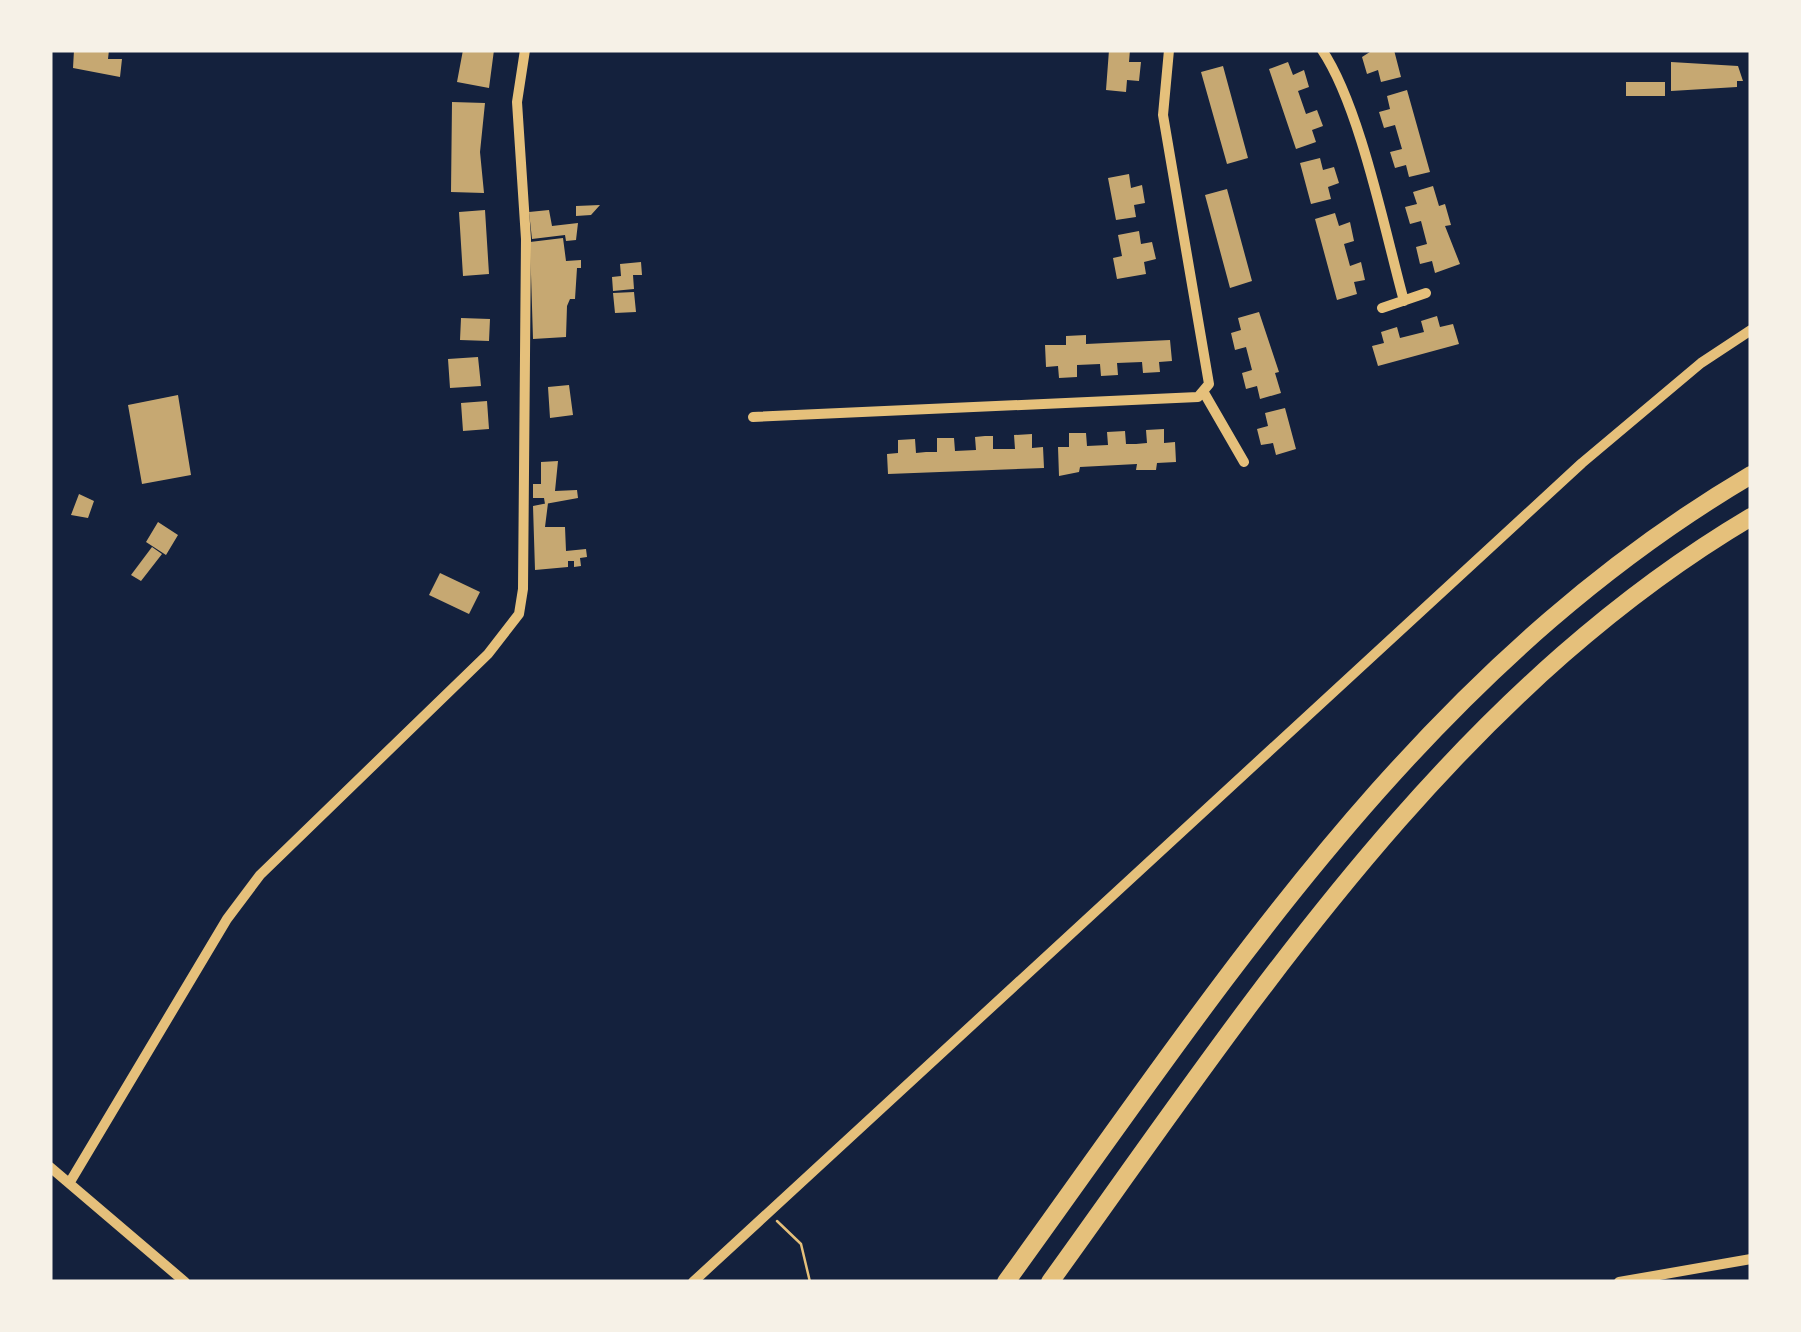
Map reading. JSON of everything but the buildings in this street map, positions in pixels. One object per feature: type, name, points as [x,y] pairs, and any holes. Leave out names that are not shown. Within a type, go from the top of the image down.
[{"type":"highway","points":[[1006,1282],[1258,934],[1359,807],[1465,695],[1574,598],[1701,504],[1751,475]]},
{"type":"highway","points":[[1050,1282],[1290,953],[1386,832],[1491,720],[1597,624],[1751,516]]},
{"type":"street","points":[[70,1182],[227,919],[260,875],[488,654],[519,614],[524,590],[526,239],[518,102],[525,50]]},
{"type":"street","points":[[753,417],[1198,397],[1209,384],[1162,115],[1169,50]]},
{"type":"street","points":[[1322,50],[1334,66],[1353,121],[1404,301]]},
{"type":"street","points":[[1382,308],[1426,293]]},
{"type":"street","points":[[693,1282],[1582,463],[1687,374],[1751,330]]},
{"type":"street","points":[[1203,392],[1244,462]]},
{"type":"street","points":[[50,1167],[185,1282]]},
{"type":"street","points":[[1618,1282],[1751,1259]]},
{"type":"path","points":[[769,1213],[801,1244],[810,1282]]}]
